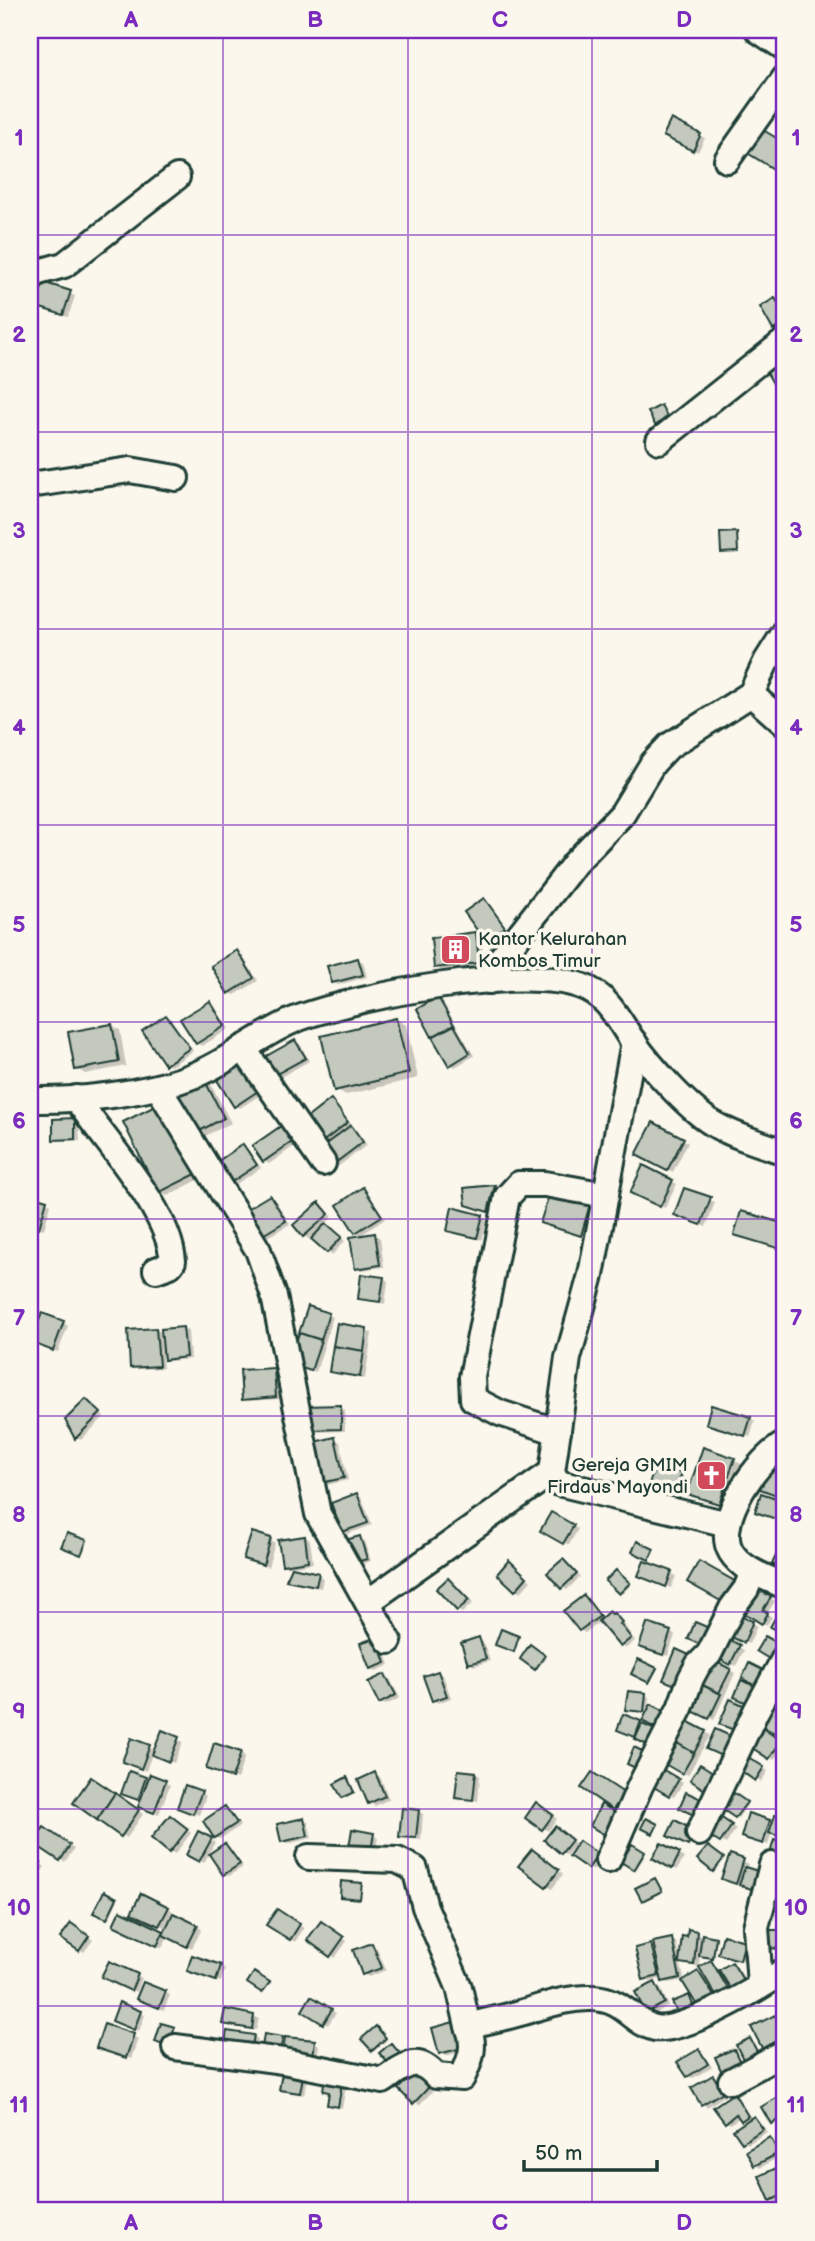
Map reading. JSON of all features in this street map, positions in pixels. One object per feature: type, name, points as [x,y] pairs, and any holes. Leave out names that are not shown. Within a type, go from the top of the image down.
[{"type":"street","points":[[758,30],[785,48]]},
{"type":"street","points":[[727,160],[785,78]]},
{"type":"street","points":[[30,281],[35,273],[64,265],[177,177]]},
{"type":"street","points":[[659,441],[785,341]]},
{"type":"street","points":[[30,485],[130,470],[176,478]]},
{"type":"street","points":[[489,981],[502,957],[575,863],[622,814],[653,763],[669,746],[751,694],[766,662],[785,632]]},
{"type":"street","points":[[751,694],[785,724]]},
{"type":"street","points":[[30,1100],[76,1098],[158,1087],[190,1077],[298,1019],[402,992],[489,981],[559,980],[583,986],[617,1014],[634,1042],[658,1071],[710,1122],[785,1152]]},
{"type":"street","points":[[634,1042],[591,1275],[568,1358],[552,1472],[558,1483],[728,1524]]},
{"type":"street","points":[[243,1048],[323,1163]]},
{"type":"street","points":[[158,1087],[258,1250],[267,1271],[318,1514],[389,1641]]},
{"type":"street","points":[[76,1098],[93,1125],[122,1158],[162,1224],[173,1261],[170,1265],[156,1270]]},
{"type":"street","points":[[558,1432],[500,1413],[473,1399],[472,1377],[507,1197],[519,1184],[545,1184],[606,1195]]},
{"type":"street","points":[[785,1444],[763,1459],[748,1480],[728,1524],[726,1541],[740,1563],[785,1586]]},
{"type":"street","points":[[368,1602],[552,1472]]},
{"type":"street","points":[[608,1860],[640,1786],[680,1708],[691,1678],[698,1665],[709,1654],[753,1572]]},
{"type":"street","points":[[699,1833],[756,1711],[785,1657]]},
{"type":"street","points":[[175,2047],[283,2061],[383,2081],[404,2066],[414,2063],[429,2067],[436,2076],[462,2078],[471,2059],[474,2040],[459,1987],[425,1907],[415,1868],[397,1860],[309,1857]]},
{"type":"street","points":[[760,1986],[756,1927],[772,1865]]},
{"type":"street","points":[[468,2026],[559,2000],[595,1998],[616,2003],[654,2028],[669,2027],[720,2008],[785,1970]]},
{"type":"street","points":[[731,2081],[785,2052]]},
{"type":"building","points":[[671,119],[701,134],[693,151],[663,136]]},
{"type":"building","points":[[758,127],[785,143],[785,156],[777,171],[744,151]]},
{"type":"building","points":[[42,282],[71,291],[63,315],[34,306]]},
{"type":"building","points":[[775,298],[785,315],[785,323],[773,330],[760,307]]},
{"type":"building","points":[[783,354],[785,387],[778,392],[763,366]]},
{"type":"building","points":[[661,405],[674,429],[661,436],[648,412]]},
{"type":"building","points":[[737,532],[738,552],[721,553],[720,533]]},
{"type":"building","points":[[484,898],[505,927],[485,941],[464,912]]},
{"type":"building","name":"Kantor Kelurahan Kombos Timur","points":[[476,932],[479,963],[434,968],[431,938]]},
{"type":"building","points":[[237,950],[254,978],[228,994],[211,966]]},
{"type":"building","points":[[358,958],[363,975],[332,983],[327,966]]},
{"type":"building","points":[[438,997],[454,1025],[432,1037],[417,1009]]},
{"type":"building","points":[[210,1001],[225,1026],[196,1044],[180,1019]]},
{"type":"building","points":[[166,1015],[190,1048],[165,1065],[142,1031]]},
{"type":"building","points":[[396,1018],[409,1073],[334,1091],[321,1036]]},
{"type":"building","points":[[112,1024],[119,1062],[75,1070],[68,1032]]},
{"type":"building","points":[[454,1025],[470,1053],[449,1066],[432,1037]]},
{"type":"building","points":[[30,1034],[36,1035],[33,1066],[30,1065]]},
{"type":"building","points":[[295,1040],[306,1058],[273,1076],[263,1058]]},
{"type":"building","points":[[239,1055],[261,1089],[234,1107],[212,1072]]},
{"type":"building","points":[[203,1077],[224,1118],[194,1134],[173,1093]]},
{"type":"building","points":[[331,1099],[348,1122],[320,1144],[303,1121]]},
{"type":"building","points":[[165,1101],[200,1172],[158,1193],[123,1122]]},
{"type":"building","points":[[75,1118],[75,1139],[53,1140],[53,1119]]},
{"type":"building","points":[[653,1122],[684,1138],[667,1171],[636,1155]]},
{"type":"building","points":[[351,1125],[363,1142],[330,1167],[318,1150]]},
{"type":"building","points":[[281,1126],[292,1142],[263,1162],[252,1146]]},
{"type":"building","points":[[243,1144],[257,1165],[224,1187],[211,1166]]},
{"type":"building","points":[[643,1165],[673,1180],[660,1207],[630,1193]]},
{"type":"building","points":[[495,1185],[488,1212],[466,1205],[464,1188]]},
{"type":"building","points":[[363,1187],[382,1216],[355,1233],[337,1205]]},
{"type":"building","points":[[684,1188],[711,1197],[701,1225],[674,1215]]},
{"type":"building","points":[[550,1192],[590,1204],[581,1236],[540,1223]]},
{"type":"building","points":[[30,1195],[47,1200],[39,1228],[30,1225]]},
{"type":"building","points":[[270,1195],[286,1221],[256,1239],[240,1213]]},
{"type":"building","points":[[319,1202],[329,1214],[303,1237],[293,1225]]},
{"type":"building","points":[[452,1207],[483,1215],[477,1238],[447,1231]]},
{"type":"building","points":[[741,1211],[785,1224],[781,1249],[734,1235]]},
{"type":"building","points":[[326,1223],[342,1237],[327,1253],[311,1239]]},
{"type":"building","points":[[375,1233],[380,1265],[355,1269],[350,1237]]},
{"type":"building","points":[[361,1274],[384,1277],[380,1302],[358,1299]]},
{"type":"building","points":[[308,1306],[329,1313],[321,1340],[299,1333]]},
{"type":"building","points":[[42,1313],[64,1321],[53,1351],[30,1342]]},
{"type":"building","points":[[337,1323],[367,1328],[364,1351],[333,1346]]},
{"type":"building","points":[[183,1327],[186,1357],[164,1360],[161,1329]]},
{"type":"building","points":[[156,1328],[159,1366],[130,1368],[128,1330]]},
{"type":"building","points":[[299,1333],[321,1340],[311,1371],[289,1364]]},
{"type":"building","points":[[333,1346],[364,1351],[360,1377],[329,1372]]},
{"type":"building","points":[[274,1368],[276,1397],[242,1400],[240,1370]]},
{"type":"building","points":[[86,1399],[101,1413],[75,1439],[65,1420]]},
{"type":"building","points":[[341,1405],[341,1429],[304,1430],[304,1406]]},
{"type":"building","points":[[711,1405],[751,1417],[745,1436],[706,1424]]},
{"type":"building","points":[[335,1437],[344,1478],[316,1484],[306,1444]]},
{"type":"building","name":"Gereja GMIM Firdaus Mayondi","points":[[703,1447],[735,1458],[719,1504],[687,1494]]},
{"type":"building","points":[[657,1463],[682,1473],[668,1506],[644,1496]]},
{"type":"building","points":[[767,1468],[785,1475],[785,1498],[760,1489]]},
{"type":"building","points":[[357,1493],[368,1523],[342,1532],[331,1503]]},
{"type":"building","points":[[761,1493],[785,1501],[779,1520],[755,1512]]},
{"type":"building","points":[[551,1512],[574,1525],[563,1544],[540,1531]]},
{"type":"building","points":[[252,1532],[271,1538],[263,1565],[243,1559]]},
{"type":"building","points":[[67,1533],[87,1540],[81,1555],[61,1547]]},
{"type":"building","points":[[305,1536],[308,1561],[282,1565],[278,1540]]},
{"type":"building","points":[[360,1536],[367,1559],[349,1564],[342,1541]]},
{"type":"building","points":[[785,1537],[785,1570],[772,1564]]},
{"type":"building","points":[[637,1541],[654,1549],[649,1560],[632,1552]]},
{"type":"building","points":[[563,1559],[577,1574],[561,1589],[547,1573]]},
{"type":"building","points":[[509,1560],[527,1577],[515,1591],[497,1574]]},
{"type":"building","points":[[644,1561],[672,1571],[666,1587],[638,1576]]},
{"type":"building","points":[[699,1561],[738,1583],[726,1604],[687,1582]]},
{"type":"building","points":[[292,1567],[319,1573],[316,1586],[286,1580]]},
{"type":"building","points":[[616,1570],[630,1583],[619,1594],[605,1581]]},
{"type":"building","points":[[448,1578],[469,1600],[457,1611],[436,1589]]},
{"type":"building","points":[[752,1586],[771,1597],[763,1610],[768,1613],[762,1624],[738,1609]]},
{"type":"building","points":[[584,1595],[600,1616],[579,1631],[563,1611]]},
{"type":"building","points":[[780,1609],[785,1612],[785,1635],[770,1627]]},
{"type":"building","points":[[609,1611],[622,1622],[620,1624],[631,1638],[620,1647],[598,1621]]},
{"type":"building","points":[[736,1615],[753,1621],[744,1643],[727,1635]]},
{"type":"building","points":[[695,1622],[714,1630],[707,1647],[688,1639]]},
{"type":"building","points":[[647,1623],[671,1631],[663,1655],[639,1647]]},
{"type":"building","points":[[501,1629],[519,1636],[514,1652],[495,1645]]},
{"type":"building","points":[[765,1636],[785,1647],[776,1663],[756,1651]]},
{"type":"building","points":[[377,1637],[386,1663],[370,1669],[360,1643]]},
{"type":"building","points":[[479,1637],[486,1659],[468,1664],[461,1643]]},
{"type":"building","points":[[723,1637],[740,1645],[730,1665],[714,1656]]},
{"type":"building","points":[[530,1644],[545,1655],[535,1670],[520,1659]]},
{"type":"building","points":[[676,1649],[696,1658],[683,1688],[663,1680]]},
{"type":"building","points":[[708,1658],[731,1669],[719,1693],[696,1682]]},
{"type":"building","points":[[638,1659],[657,1668],[649,1683],[631,1674]]},
{"type":"building","points":[[749,1663],[769,1673],[761,1689],[742,1678]]},
{"type":"building","points":[[438,1671],[447,1696],[432,1701],[423,1676]]},
{"type":"building","points":[[385,1674],[396,1695],[379,1704],[368,1682]]},
{"type":"building","points":[[741,1680],[755,1686],[747,1703],[734,1697]]},
{"type":"building","points":[[696,1682],[721,1694],[709,1719],[684,1707]]},
{"type":"building","points":[[628,1691],[646,1693],[644,1712],[625,1710]]},
{"type":"building","points":[[730,1699],[752,1709],[741,1733],[719,1724]]},
{"type":"building","points":[[651,1704],[671,1714],[662,1732],[642,1721]]},
{"type":"building","points":[[773,1704],[785,1710],[785,1731],[782,1737],[761,1726]]},
{"type":"building","points":[[623,1714],[641,1721],[635,1737],[617,1730]]},
{"type":"building","points":[[681,1718],[706,1731],[694,1753],[670,1739]]},
{"type":"building","points":[[642,1724],[660,1732],[653,1748],[635,1739]]},
{"type":"building","points":[[761,1727],[781,1741],[769,1759],[748,1745]]},
{"type":"building","points":[[715,1729],[735,1738],[726,1758],[706,1749]]},
{"type":"building","points":[[162,1730],[179,1737],[169,1762],[152,1755]]},
{"type":"building","points":[[131,1738],[150,1745],[141,1769],[122,1762]]},
{"type":"building","points":[[670,1739],[694,1753],[682,1774],[658,1760]]},
{"type":"building","points":[[214,1743],[241,1752],[232,1778],[206,1769]]},
{"type":"building","points":[[634,1747],[650,1755],[642,1771],[627,1764]]},
{"type":"building","points":[[745,1755],[764,1767],[755,1781],[737,1768]]},
{"type":"building","points":[[700,1764],[718,1775],[708,1792],[690,1780]]},
{"type":"building","points":[[657,1766],[679,1779],[669,1796],[647,1783]]},
{"type":"building","points":[[458,1770],[476,1772],[473,1800],[455,1798]]},
{"type":"building","points":[[129,1771],[146,1777],[138,1800],[121,1794]]},
{"type":"building","points":[[375,1772],[385,1796],[368,1804],[358,1780]]},
{"type":"building","points":[[592,1772],[624,1793],[613,1810],[581,1788]]},
{"type":"building","points":[[150,1774],[166,1780],[154,1813],[138,1807]]},
{"type":"building","points":[[91,1777],[115,1793],[97,1820],[73,1803]]},
{"type":"building","points":[[347,1777],[354,1792],[342,1798],[334,1784]]},
{"type":"building","points":[[185,1785],[202,1791],[193,1814],[177,1808]]},
{"type":"building","points":[[686,1792],[706,1801],[698,1817],[679,1808]]},
{"type":"building","points":[[115,1793],[139,1810],[121,1837],[97,1820]]},
{"type":"building","points":[[734,1793],[747,1802],[735,1818],[722,1809]]},
{"type":"building","points":[[536,1802],[553,1815],[542,1830],[525,1818]]},
{"type":"building","points":[[601,1804],[624,1817],[612,1839],[590,1826]]},
{"type":"building","points":[[225,1806],[237,1823],[214,1838],[203,1821]]},
{"type":"building","points":[[402,1808],[419,1810],[416,1838],[399,1837]]},
{"type":"building","points":[[748,1813],[770,1820],[763,1844],[741,1837]]},
{"type":"building","points":[[716,1814],[732,1825],[720,1843],[704,1833]]},
{"type":"building","points":[[170,1815],[188,1829],[169,1853],[151,1838]]},
{"type":"building","points":[[775,1815],[785,1818],[785,1838],[769,1833]]},
{"type":"building","points":[[304,1818],[308,1836],[281,1842],[277,1824]]},
{"type":"building","points":[[646,1818],[658,1824],[653,1834],[641,1828]]},
{"type":"building","points":[[675,1820],[695,1831],[688,1846],[667,1836]]},
{"type":"building","points":[[555,1826],[572,1840],[561,1854],[544,1840]]},
{"type":"building","points":[[44,1827],[70,1845],[60,1861],[33,1843]]},
{"type":"building","points":[[352,1829],[374,1833],[370,1857],[348,1853]]},
{"type":"building","points":[[198,1831],[212,1838],[199,1862],[186,1855]]},
{"type":"building","points":[[774,1840],[785,1844],[785,1862],[769,1857]]},
{"type":"building","points":[[579,1841],[598,1854],[588,1869],[569,1856]]},
{"type":"building","points":[[225,1843],[240,1864],[223,1875],[209,1854]]},
{"type":"building","points":[[661,1843],[680,1853],[672,1869],[652,1858]]},
{"type":"building","points":[[632,1844],[645,1852],[634,1870],[621,1862]]},
{"type":"building","points":[[708,1846],[724,1858],[713,1872],[697,1859]]},
{"type":"building","points":[[532,1849],[559,1870],[546,1887],[518,1866]]},
{"type":"building","points":[[30,1854],[41,1863],[30,1877]]},
{"type":"building","points":[[730,1854],[744,1859],[736,1884],[721,1879]]},
{"type":"building","points":[[745,1867],[764,1873],[758,1891],[739,1885]]},
{"type":"building","points":[[655,1878],[662,1891],[642,1901],[635,1888]]},
{"type":"building","points":[[341,1881],[362,1883],[360,1899],[340,1897]]},
{"type":"building","points":[[785,1886],[785,1900],[773,1900],[772,1887]]},
{"type":"building","points":[[104,1891],[117,1898],[107,1919],[93,1913]]},
{"type":"building","points":[[141,1893],[169,1907],[159,1926],[131,1913]]},
{"type":"building","points":[[277,1909],[300,1924],[290,1940],[266,1925]]},
{"type":"building","points":[[120,1910],[164,1931],[157,1946],[113,1925]]},
{"type":"building","points":[[173,1913],[198,1925],[187,1947],[163,1935]]},
{"type":"building","points":[[321,1921],[344,1937],[330,1957],[307,1940]]},
{"type":"building","points":[[71,1923],[89,1936],[79,1951],[60,1938]]},
{"type":"building","points":[[688,1929],[697,1931],[694,1965],[679,1963],[682,1936],[687,1937]]},
{"type":"building","points":[[768,1930],[785,1930],[785,1949],[768,1948]]},
{"type":"building","points":[[702,1934],[716,1937],[713,1958],[699,1956]]},
{"type":"building","points":[[723,1935],[745,1941],[740,1960],[718,1954]]},
{"type":"building","points":[[672,1938],[680,1978],[662,1982],[653,1942]]},
{"type":"building","points":[[372,1943],[382,1968],[362,1975],[353,1950]]},
{"type":"building","points":[[651,1944],[659,1976],[643,1980],[635,1948]]},
{"type":"building","points":[[192,1955],[221,1965],[216,1981],[187,1971]]},
{"type":"building","points":[[711,1960],[731,1994],[719,2001],[699,1967]]},
{"type":"building","points":[[109,1961],[138,1974],[131,1991],[101,1977]]},
{"type":"building","points":[[732,1962],[745,1983],[732,1991],[719,1970]]},
{"type":"building","points":[[698,1971],[714,1996],[698,2007],[682,1981]]},
{"type":"building","points":[[254,1972],[270,1982],[262,1993],[247,1983]]},
{"type":"building","points":[[143,1982],[166,1991],[159,2008],[136,1999]]},
{"type":"building","points":[[655,1982],[665,2003],[646,2013],[635,1992]]},
{"type":"building","points":[[689,1995],[695,2010],[679,2017],[672,2002]]},
{"type":"building","points":[[311,1996],[332,2009],[323,2024],[302,2011]]},
{"type":"building","points":[[119,2002],[141,2011],[134,2030],[112,2021]]},
{"type":"building","points":[[225,2009],[254,2015],[252,2029],[222,2024]]},
{"type":"building","points":[[775,2015],[785,2039],[763,2050],[751,2027]]},
{"type":"building","points":[[454,2022],[462,2048],[439,2054],[432,2028]]},
{"type":"building","points":[[161,2023],[175,2027],[168,2047],[155,2042]]},
{"type":"building","points":[[104,2024],[134,2034],[126,2058],[96,2048]]},
{"type":"building","points":[[376,2026],[386,2038],[372,2051],[361,2039]]},
{"type":"building","points":[[227,2031],[254,2035],[251,2052],[224,2047]]},
{"type":"building","points":[[264,2034],[283,2037],[279,2057],[261,2054]]},
{"type":"building","points":[[285,2037],[315,2040],[313,2057],[283,2054]]},
{"type":"building","points":[[750,2038],[760,2057],[746,2065],[736,2045]]},
{"type":"building","points":[[391,2043],[403,2057],[392,2067],[379,2053]]},
{"type":"building","points":[[699,2049],[708,2064],[687,2077],[677,2062]]},
{"type":"building","points":[[734,2049],[742,2067],[723,2075],[715,2057]]},
{"type":"building","points":[[785,2058],[785,2088],[784,2089],[771,2067]]},
{"type":"building","points":[[415,2071],[430,2086],[413,2104],[398,2089]]},
{"type":"building","points":[[282,2073],[303,2076],[300,2093],[279,2090]]},
{"type":"building","points":[[325,2074],[343,2077],[338,2107],[327,2105],[329,2092],[323,2091]]},
{"type":"building","points":[[713,2075],[723,2092],[701,2105],[691,2088]]},
{"type":"building","points":[[734,2093],[748,2116],[741,2121],[736,2114],[725,2123],[713,2107]]},
{"type":"building","points":[[784,2093],[785,2115],[771,2124],[761,2107]]},
{"type":"building","points":[[754,2116],[763,2129],[742,2143],[733,2130]]},
{"type":"building","points":[[770,2137],[779,2153],[754,2166],[746,2151]]},
{"type":"building","points":[[785,2164],[785,2194],[770,2201],[759,2176]]},
{"type":"place","name":"Kantor Kelurahan Kombos Timur","points":[[455,950]]},
{"type":"place","name":"Gereja GMIM Firdaus Mayondi","points":[[711,1476]]}]
